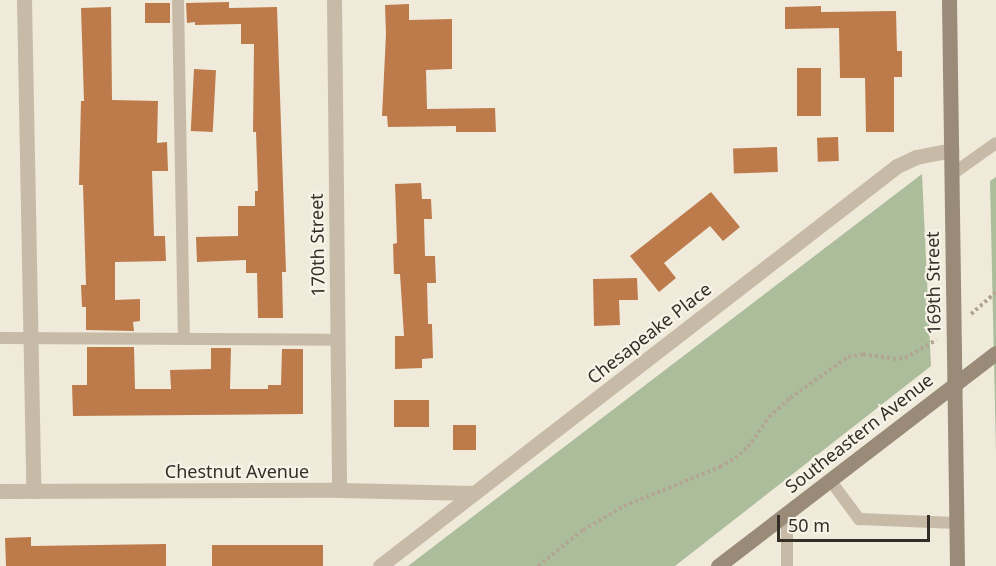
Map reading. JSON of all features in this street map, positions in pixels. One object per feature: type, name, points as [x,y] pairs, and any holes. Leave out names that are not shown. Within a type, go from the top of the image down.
[{"type":"street","points":[[24,0],[33,491]]},
{"type":"street","name":"170th Street","points":[[334,0],[339,490]]},
{"type":"street","name":"169th Street","points":[[949,0],[957,566]]},
{"type":"street","name":"Chesapeake Place","points":[[380,566],[897,166],[916,157],[951,150]]},
{"type":"street","name":"Southeastern Avenue","points":[[718,566],[996,352]]},
{"type":"street","name":"Chestnut Avenue","points":[[0,491],[339,490],[474,493]]},
{"type":"lane","points":[[178,0],[184,339]]},
{"type":"lane","points":[[951,175],[996,142]]},
{"type":"lane","points":[[0,338],[338,340]]},
{"type":"lane","points":[[830,480],[859,519],[956,523]]},
{"type":"lane","points":[[787,513],[787,566]]},
{"type":"path","points":[[983,305],[996,292]]},
{"type":"path","points":[[538,566],[583,530],[624,506],[720,467],[735,458],[748,447],[769,417],[790,398],[848,357],[863,354],[893,359],[905,358],[933,343]]},
{"type":"green space","points":[[922,174],[931,366],[675,566],[408,566]]},
{"type":"green space","points":[[996,177],[996,452],[990,181]]},
{"type":"building","points":[[229,2],[229,8],[277,7],[286,272],[282,272],[283,318],[258,318],[257,273],[246,273],[246,260],[197,262],[196,237],[238,236],[238,206],[255,206],[255,191],[258,191],[256,132],[253,132],[254,44],[241,44],[241,24],[195,25],[195,22],[187,23],[186,3]]},
{"type":"building","points":[[145,3],[170,3],[170,23],[145,23]]},
{"type":"building","points":[[409,4],[409,20],[452,19],[452,69],[426,70],[427,109],[495,108],[496,132],[456,132],[456,126],[388,127],[387,116],[382,116],[385,5]]},
{"type":"building","points":[[821,6],[821,12],[896,11],[897,51],[902,51],[902,77],[894,77],[894,132],[866,132],[865,78],[840,78],[839,28],[785,29],[785,7]]},
{"type":"building","points":[[111,7],[112,100],[158,101],[157,143],[167,142],[168,171],[152,171],[154,236],[165,236],[166,261],[115,262],[115,300],[140,299],[140,321],[133,322],[134,331],[86,330],[86,307],[82,307],[81,285],[86,285],[83,185],[79,185],[81,101],[84,101],[81,8]]},
{"type":"building","points":[[797,68],[821,68],[821,116],[797,116]]},
{"type":"building","points":[[194,69],[216,70],[213,132],[191,131]]},
{"type":"building","points":[[838,137],[839,161],[818,162],[817,138]]},
{"type":"building","points":[[777,147],[778,172],[734,174],[733,149]]},
{"type":"building","points":[[421,183],[422,199],[431,199],[432,219],[424,219],[425,256],[435,256],[436,283],[427,283],[428,324],[432,324],[433,358],[422,359],[422,368],[395,369],[395,336],[404,336],[400,274],[394,274],[393,244],[397,243],[395,184]]},
{"type":"building","points":[[711,192],[740,227],[723,241],[710,226],[664,263],[676,278],[659,292],[630,256]]},
{"type":"building","points":[[637,278],[638,300],[619,300],[620,325],[594,326],[593,279]]},
{"type":"building","points":[[87,347],[134,347],[135,389],[171,389],[170,370],[211,369],[211,348],[231,348],[230,389],[268,389],[268,385],[281,385],[282,349],[303,349],[303,414],[73,416],[72,385],[87,385]]},
{"type":"building","points":[[394,400],[429,400],[429,427],[394,427]]},
{"type":"building","points":[[453,425],[476,425],[476,450],[453,450]]},
{"type":"building","points":[[31,537],[31,546],[166,544],[166,566],[6,566],[5,538]]},
{"type":"building","points":[[212,545],[323,545],[323,566],[212,566]]}]
